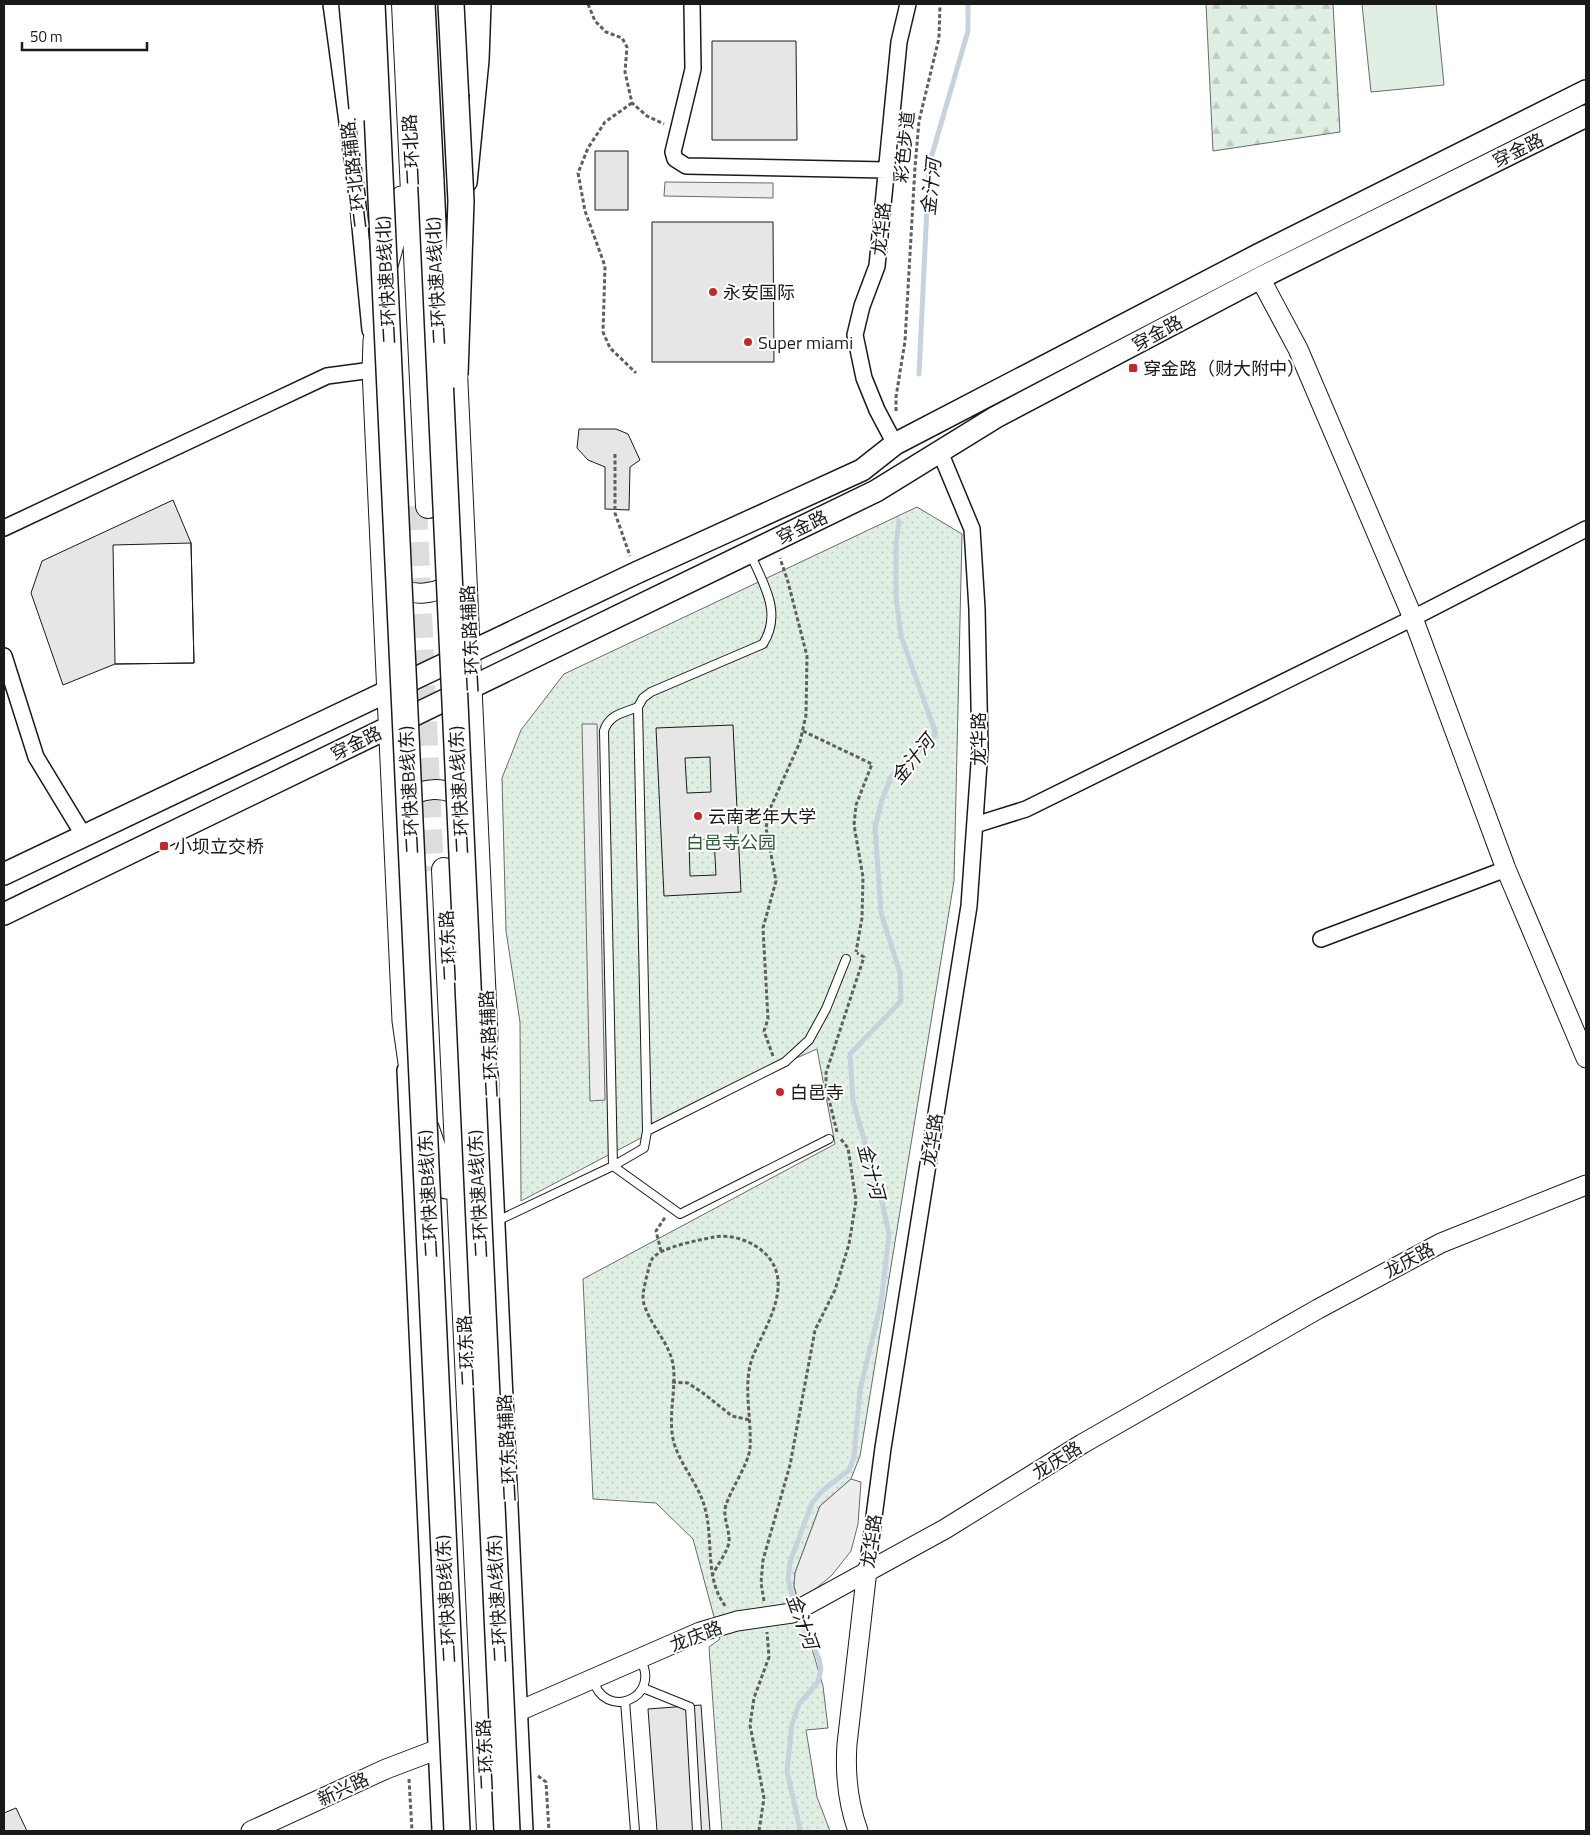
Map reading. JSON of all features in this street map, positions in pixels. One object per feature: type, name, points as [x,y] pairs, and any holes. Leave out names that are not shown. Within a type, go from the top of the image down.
[{"type":"highway","points":[[352,4],[381,364]]},
{"type":"highway","name":"二环快速B线(北)","points":[[372,4],[381,364],[390,557]]},
{"type":"highway","name":"二环快速A线(北)","points":[[422,4],[457,557]]},
{"type":"highway","points":[[452,4],[460,181]]},
{"type":"highway","points":[[457,557],[451,459],[467,4]]},
{"type":"highway","name":"二环快速B线(东)","points":[[390,557],[457,1831]]},
{"type":"highway","name":"二环快速A线(东)","points":[[457,557],[507,1831]]},
{"type":"main road","name":"二环北路","points":[[391,4],[407,196]]},
{"type":"main road","name":"二环北路","points":[[404,4],[407,196],[421,506]]},
{"type":"main road","name":"穿金路","points":[[4,874],[636,573],[862,470],[896,444],[1258,254],[1586,91]]},
{"type":"main road","name":"穿金路","points":[[4,914],[876,491],[996,418],[1260,278],[1586,116]]},
{"type":"main road","name":"二环东路","points":[[438,870],[476,1831]]},
{"type":"main road","name":"二环东路","points":[[452,1188],[489,1831]]},
{"type":"street","name":"二环北路辅路","points":[[331,4],[357,196],[368,302],[381,364]]},
{"type":"street","points":[[390,557],[382,568],[391,582],[405,591],[421,593],[438,590],[452,583],[463,571],[457,557],[458,295],[478,102],[483,4]]},
{"type":"street","points":[[692,4],[693,69],[673,152],[675,159],[686,166],[886,170]]},
{"type":"street","name":"龙华路","points":[[896,444],[877,410],[864,378],[855,335],[862,306],[877,266],[899,42],[908,4]]},
{"type":"street","points":[[4,528],[328,376],[381,364],[373,340],[376,314],[407,196]]},
{"type":"street","points":[[407,196],[418,220],[448,310],[458,369]]},
{"type":"street","points":[[1260,278],[1298,349],[1413,618],[1506,869],[1586,1058]]},
{"type":"street","name":"龙华路","points":[[858,1831],[845,1771],[846,1744],[883,1448],[969,906],[976,825],[980,749],[977,609],[972,529],[940,452]]},
{"type":"street","points":[[976,825],[1026,809],[1413,618],[1586,529]]},
{"type":"street","points":[[390,557],[387,692],[440,1831]]},
{"type":"street","name":"二环东路辅路","points":[[457,557],[471,652],[525,1831]]},
{"type":"street","points":[[4,656],[36,757],[84,836]]},
{"type":"street","points":[[394,830],[397,811],[407,799],[422,791],[439,790],[455,794],[469,803],[474,810],[479,828]]},
{"type":"street","points":[[1321,939],[1506,869]]},
{"type":"street","points":[[452,1188],[479,1103],[484,1079],[487,1052],[487,1019]]},
{"type":"street","points":[[402,1021],[405,1050],[411,1076],[452,1188]]},
{"type":"street","name":"龙庆路","points":[[519,1711],[700,1632],[737,1621],[792,1613],[867,1570],[945,1529],[1082,1444],[1367,1282],[1441,1243],[1586,1185]]},
{"type":"street","name":"新兴路","points":[[251,1831],[386,1769],[436,1750]]},
{"type":"lane","points":[[497,1221],[613,1166],[644,1148],[646,1131],[638,707],[643,698],[651,692],[763,644],[770,633],[773,613],[769,597],[750,553]]},
{"type":"lane","points":[[613,1166],[604,731],[606,723],[611,718],[638,707]]},
{"type":"lane","points":[[646,1131],[785,1062],[809,1040],[826,1009],[846,959]]},
{"type":"lane","points":[[613,1166],[680,1214],[828,1139]]},
{"type":"lane","points":[[593,1679],[595,1686],[604,1697],[618,1702],[632,1699],[643,1688],[646,1673],[640,1659]]},
{"type":"lane","points":[[643,1688],[690,1707],[697,1831]]},
{"type":"lane","points":[[625,1701],[634,1831]]},
{"type":"path","points":[[588,4],[595,21],[606,32],[622,38],[627,47],[626,72],[632,103],[647,116],[678,131]]},
{"type":"path","name":"彩色步道","points":[[896,444],[896,397],[905,341],[914,167],[919,121],[939,38],[940,4]]},
{"type":"path","points":[[632,103],[605,122],[588,148],[578,173],[585,211],[605,266],[603,332],[610,348],[636,373]]},
{"type":"path","points":[[615,454],[615,513],[636,573]]},
{"type":"path","points":[[775,541],[788,582],[807,656],[806,715],[803,731],[800,742],[769,811],[766,828],[776,881],[763,928],[768,1018],[764,1031],[777,1066]]},
{"type":"path","points":[[803,731],[872,764],[856,805],[854,825],[863,877],[862,918],[855,952],[846,959]]},
{"type":"path","points":[[759,1831],[764,1798],[750,1725],[754,1698],[768,1657],[767,1617],[761,1583],[763,1560],[790,1465],[815,1330],[835,1290],[849,1244],[856,1201],[848,1148],[839,1136],[826,1087],[826,1074],[864,957],[855,952]]},
{"type":"path","points":[[661,1251],[656,1231],[672,1208]]},
{"type":"path","points":[[712,1576],[729,1543],[724,1508],[750,1451],[749,1373],[752,1359],[775,1306],[779,1281],[772,1262],[758,1247],[726,1236],[661,1251],[653,1258],[649,1267],[642,1296],[645,1308],[673,1364],[672,1422],[674,1444],[706,1510],[712,1576],[718,1594],[737,1621]]},
{"type":"path","points":[[672,1382],[688,1384],[703,1392],[732,1416],[750,1420]]},
{"type":"path","points":[[546,1782],[549,1831]]},
{"type":"path","points":[[410,1791],[412,1831]]},
{"type":"green space","points":[[1206,4],[1333,4],[1340,132],[1213,151]]},
{"type":"green space","points":[[1362,4],[1436,4],[1444,85],[1371,92]]},
{"type":"green space","name":"白邑寺公园","points":[[917,507],[962,534],[954,881],[860,1456],[851,1479],[820,1506],[795,1573],[794,1587],[823,1686],[828,1728],[806,1730],[817,1797],[830,1831],[722,1831],[709,1647],[720,1639],[693,1539],[656,1503],[593,1499],[583,1279],[835,1144],[817,1049],[776,1067],[521,1201],[520,1022],[506,931],[502,778],[521,730],[564,674]]},
{"type":"shaded area","points":[[665,182],[773,183],[773,198],[664,196]]},
{"type":"shaded area","points":[[582,724],[597,724],[605,1100],[590,1101]]},
{"type":"shaded area","points":[[851,1479],[861,1482],[858,1524],[851,1551],[832,1575],[799,1603],[794,1586],[795,1573],[820,1506]]},
{"type":"building","points":[[712,41],[796,41],[797,140],[712,140]]},
{"type":"building","points":[[595,151],[628,151],[628,210],[595,210]]},
{"type":"building","name":"永安国际","points":[[652,222],[773,222],[774,362],[652,362]]},
{"type":"building","points":[[579,429],[616,429],[628,434],[640,460],[630,467],[629,510],[605,509],[605,467],[588,460],[577,448]]},
{"type":"building","points":[[173,500],[191,543],[194,663],[115,664],[63,685],[31,593],[42,561]]},
{"type":"building","points":[[191,543],[194,663],[115,664],[113,545]]},
{"type":"building","name":"云南老年大学","points":[[733,725],[741,892],[664,896],[656,728]],"holes":[[[710,757],[711,792],[687,793],[685,758]],[[714,839],[716,875],[690,876],[689,840]]]},
{"type":"building","points":[[701,1705],[710,1831],[657,1831],[648,1709]]},
{"type":"building","points":[[16,1808],[27,1831],[4,1831],[4,1813]]},
{"type":"waterway","name":"金汁河","points":[[919,374],[929,165],[968,31],[968,4]]},
{"type":"waterway","name":"金汁河","points":[[796,1605],[788,1579],[790,1562],[812,1503],[822,1491],[849,1470],[854,1457],[860,1390],[881,1303],[889,1235],[883,1206],[853,1101],[850,1054],[901,1001],[900,973],[881,913],[875,827],[882,800],[891,777],[936,734],[901,636],[896,597],[896,544],[899,521]]},
{"type":"waterway","name":"金汁河","points":[[799,1613],[819,1659],[821,1669],[818,1682],[799,1704],[792,1724],[787,1771],[799,1831]]},
{"type":"tunnel","points":[[415,506],[432,871]]},
{"type":"place","name":"永安国际","points":[[713,292]]},
{"type":"place","name":"Super miami","points":[[748,342]]},
{"type":"place","name":"穿金路（财大附中）","points":[[1133,368]]},
{"type":"place","name":"云南老年大学","points":[[698,816]]},
{"type":"place","name":"小坝立交桥","points":[[164,846]]},
{"type":"place","name":"白邑寺","points":[[780,1092]]}]
